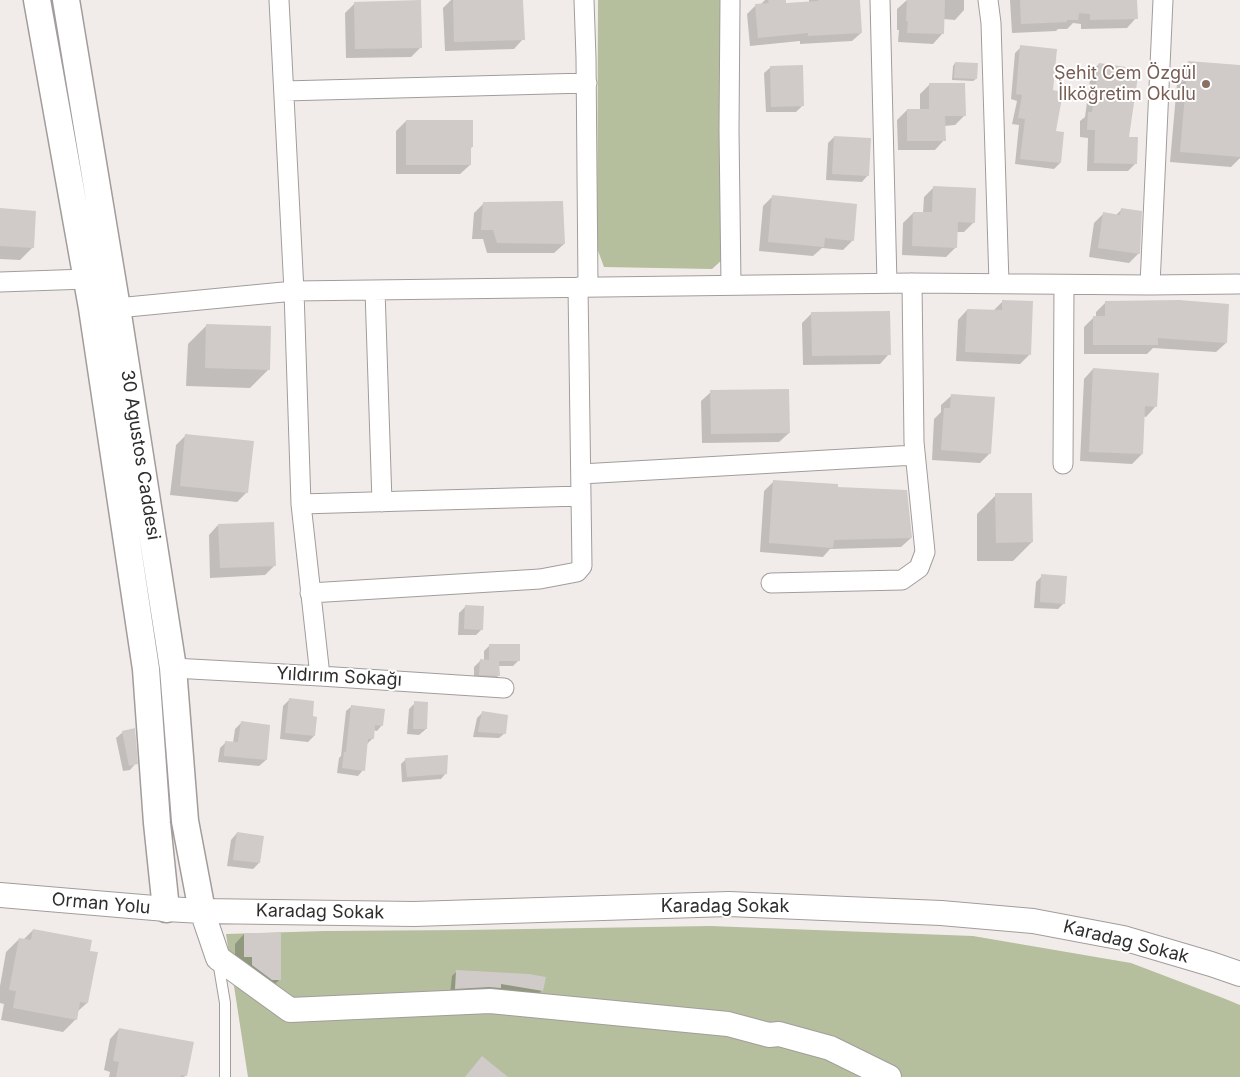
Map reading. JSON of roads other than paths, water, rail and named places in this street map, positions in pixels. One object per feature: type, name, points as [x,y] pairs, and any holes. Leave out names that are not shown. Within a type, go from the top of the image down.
[{"type":"main road","name":"30 Agustos Caddesi","points":[[37,0],[87,279],[146,669],[156,823],[166,909]]},
{"type":"main road","name":"30 Agustos Caddesi","points":[[66,0],[117,308],[173,668],[186,821],[202,910]]},
{"type":"street","points":[[279,0],[294,291],[301,504],[320,676]]},
{"type":"street","points":[[310,593],[540,579],[576,572],[582,566],[581,474],[586,83],[584,0]]},
{"type":"street","points":[[730,0],[731,286]]},
{"type":"street","points":[[880,0],[887,284]]},
{"type":"street","points":[[988,0],[991,32],[999,283]]},
{"type":"street","points":[[1150,285],[1162,0]]},
{"type":"street","points":[[284,91],[586,83]]},
{"type":"street","points":[[0,282],[87,279]]},
{"type":"street","points":[[117,308],[294,291],[912,283],[1064,285],[1239,284]]},
{"type":"street","points":[[771,583],[902,580],[919,568],[925,552],[914,442],[912,283]]},
{"type":"street","points":[[1063,464],[1064,285]]},
{"type":"street","points":[[375,290],[382,502]]},
{"type":"street","points":[[581,474],[915,455]]},
{"type":"street","points":[[301,504],[581,496]]},
{"type":"street","name":"Yıldırım Sokağı","points":[[173,668],[504,688]]},
{"type":"street","name":"Orman Yolu","points":[[0,895],[166,909],[202,910]]},
{"type":"street","name":"Karadag Sokak","points":[[202,910],[414,914],[729,904],[941,912],[1033,921],[1123,938],[1240,974]]},
{"type":"street","points":[[202,910],[218,958],[290,1010],[490,1001],[728,1024],[769,1035],[779,1034],[830,1048],[890,1077]]},
{"type":"lane","points":[[218,958],[225,1003],[224,1077]]},
{"type":"place","name":"Şehit Cem Özgül İlköğretim Okulu","points":[[1206,84]]}]
